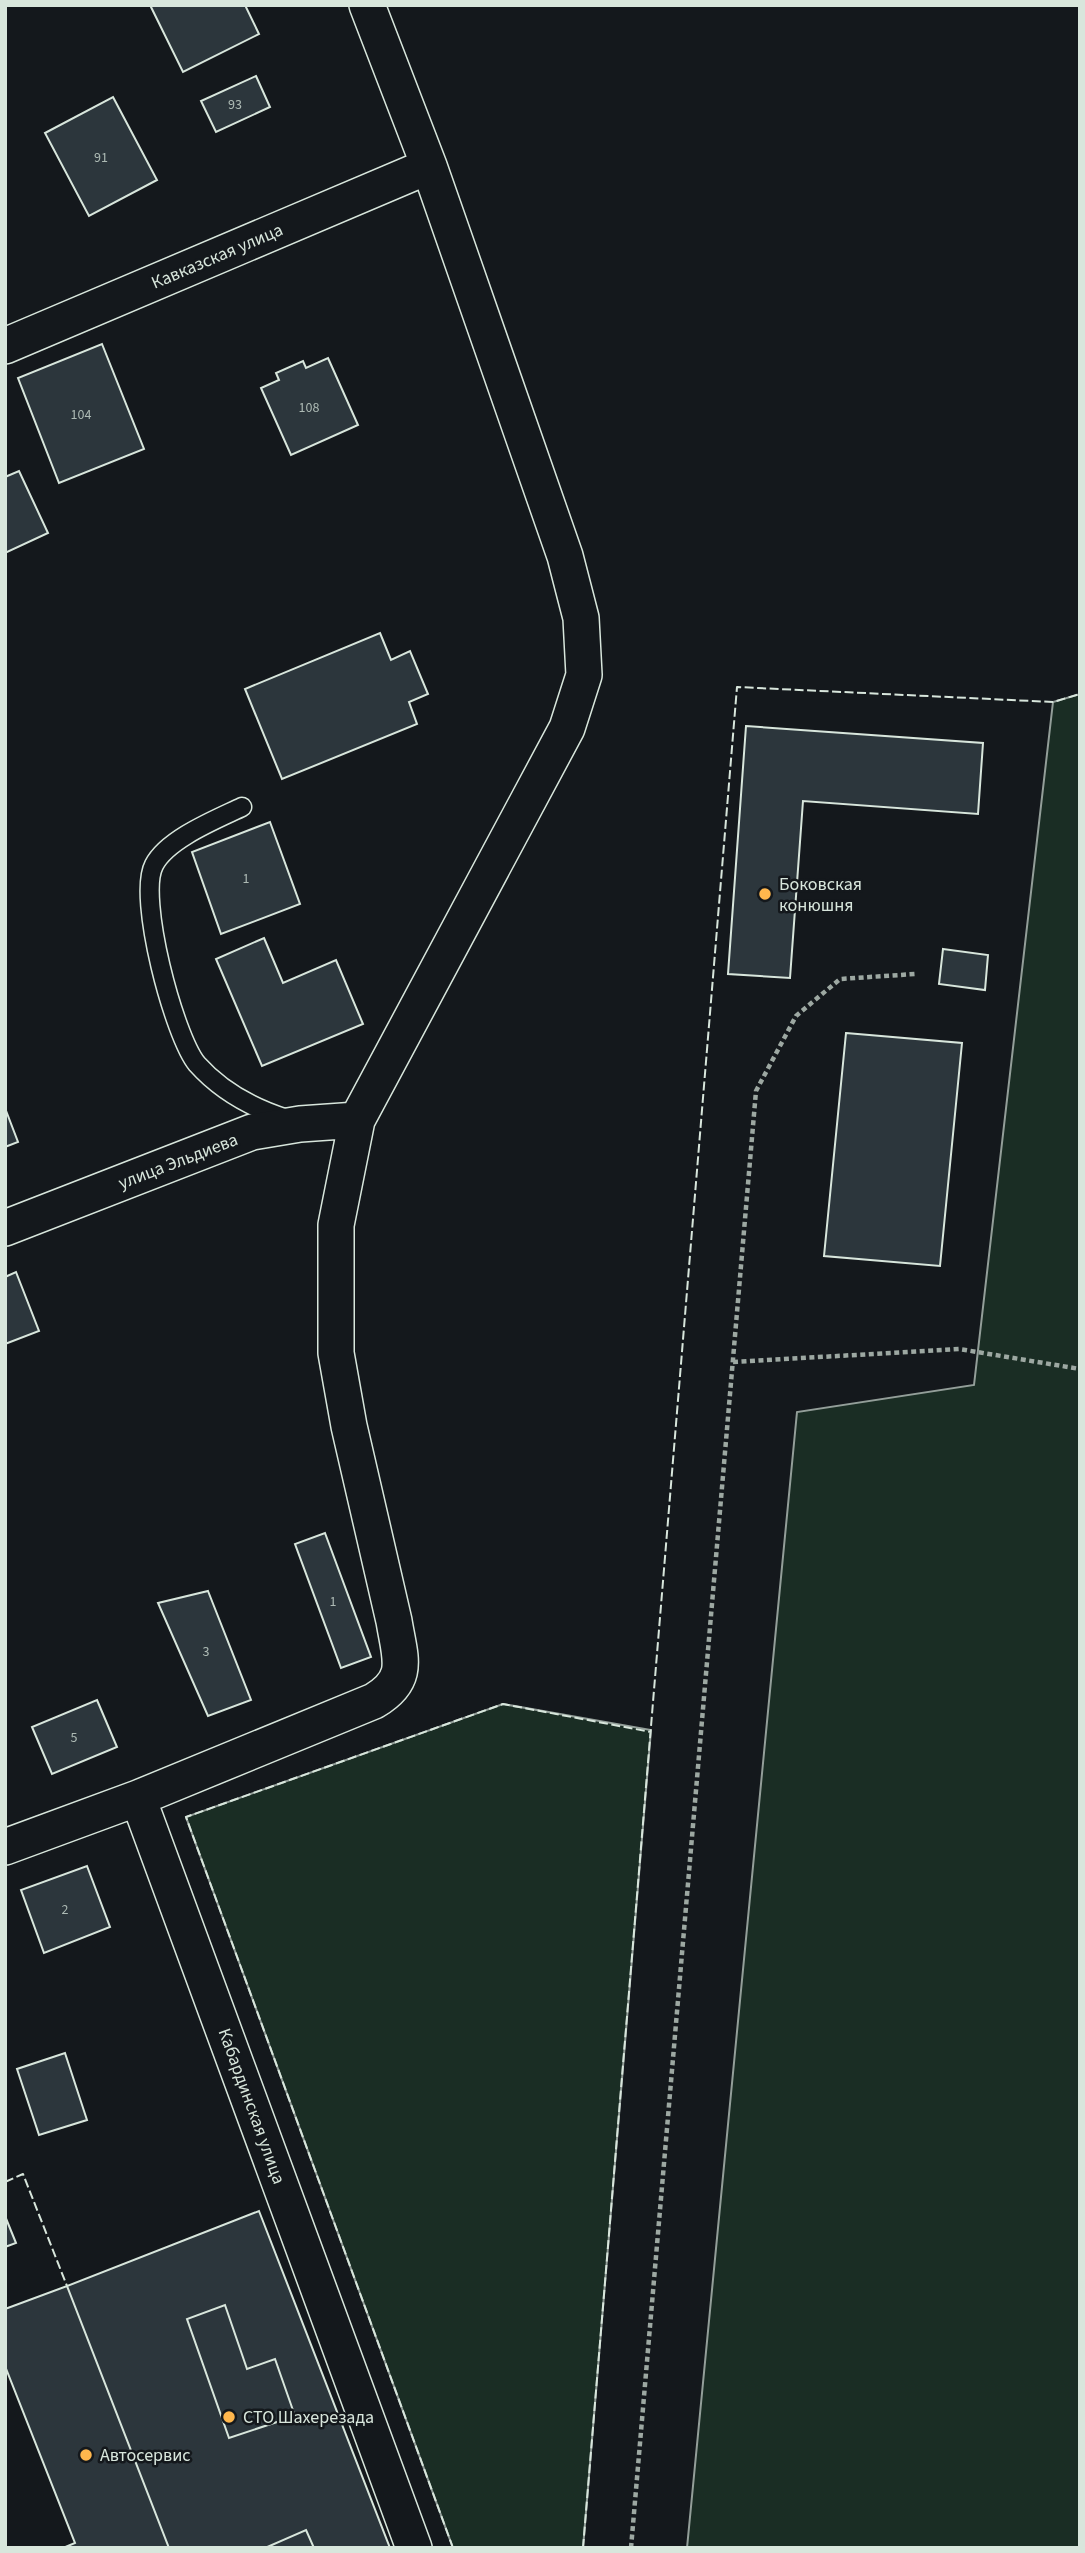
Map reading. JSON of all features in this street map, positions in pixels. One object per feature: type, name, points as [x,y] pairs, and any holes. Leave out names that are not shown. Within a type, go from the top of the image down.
[{"type":"street","points":[[5,1847],[138,1798],[374,1701],[388,1692],[399,1680],[399,1651],[394,1621],[349,1426],[336,1353],[335,1225],[357,1120],[567,728],[584,675],[580,618],[565,556],[429,166],[368,5]]},
{"type":"street","name":"Кавказская улица","points":[[5,346],[429,166]]},
{"type":"street","name":"улица Эльдиева","points":[[5,1228],[252,1132],[300,1124],[357,1120]]},
{"type":"street","name":"Кабардинская улица","points":[[138,1798],[414,2548]]},
{"type":"lane","points":[[242,807],[203,826],[165,851],[154,864],[148,883],[157,944],[176,1021],[196,1062],[241,1101],[258,1110],[300,1124]]},
{"type":"path","points":[[631,2548],[756,1091],[796,1016],[840,979],[915,974]]},
{"type":"path","points":[[733,1362],[959,1349],[1080,1369]]},
{"type":"green space","points":[[1080,694],[1080,2548],[687,2548],[797,1412],[974,1385],[1053,702]]},
{"type":"green space","points":[[503,1704],[651,1730],[583,2548],[453,2548],[186,1817]]},
{"type":"building","points":[[245,5],[259,34],[183,72],[151,7]]},
{"type":"building","points":[[256,76],[270,107],[216,132],[201,101]]},
{"type":"building","points":[[113,97],[157,180],[89,216],[45,133]]},
{"type":"building","points":[[102,344],[144,449],[59,483],[18,378]]},
{"type":"building","points":[[328,358],[358,425],[291,455],[261,388],[279,380],[276,373],[303,361],[306,368]]},
{"type":"building","points":[[19,471],[48,533],[5,553],[5,477]]},
{"type":"building","points":[[380,633],[391,660],[410,651],[428,694],[409,702],[417,724],[282,779],[245,689]]},
{"type":"building","name":"Боковская конюшня","points":[[746,726],[983,743],[978,814],[803,801],[790,978],[728,974]]},
{"type":"building","points":[[270,822],[300,904],[221,934],[192,852]]},
{"type":"building","points":[[264,938],[283,983],[336,960],[363,1024],[262,1066],[216,959]]},
{"type":"building","points":[[943,949],[988,955],[985,990],[939,984]]},
{"type":"building","points":[[846,1033],[962,1043],[940,1266],[824,1256]]},
{"type":"building","points":[[5,1108],[18,1142],[5,1147]]},
{"type":"building","points":[[16,1272],[39,1331],[5,1344],[5,1277]]},
{"type":"building","points":[[325,1533],[371,1657],[341,1668],[295,1544]]},
{"type":"building","points":[[208,1591],[251,1700],[208,1716],[158,1603]]},
{"type":"building","points":[[97,1700],[117,1747],[52,1774],[32,1727]]},
{"type":"building","points":[[87,1866],[110,1927],[44,1953],[21,1890]]},
{"type":"building","points":[[65,2053],[87,2120],[39,2135],[17,2069]]},
{"type":"building","name":"СТО Шахерезада","points":[[259,2211],[390,2548],[169,2548],[67,2286]]},
{"type":"building","points":[[5,2216],[16,2243],[5,2247]]},
{"type":"building","name":"Автосервис","points":[[67,2286],[169,2548],[63,2548],[75,2543],[5,2366],[5,2309]]},
{"type":"building","points":[[225,2305],[247,2369],[275,2359],[295,2416],[229,2438],[187,2319]]},
{"type":"building","points":[[306,2530],[314,2548],[265,2548]]},
{"type":"fence","points":[[583,2548],[737,687],[1053,702],[1080,694]]},
{"type":"fence","points":[[453,2548],[186,1817],[503,1704],[651,1732]]},
{"type":"fence","points":[[5,2182],[23,2174],[67,2286]]},
{"type":"place","name":"Боковская конюшня","points":[[765,894]]},
{"type":"place","name":"СТО Шахерезада","points":[[229,2417]]},
{"type":"place","name":"Автосервис","points":[[86,2455]]}]
